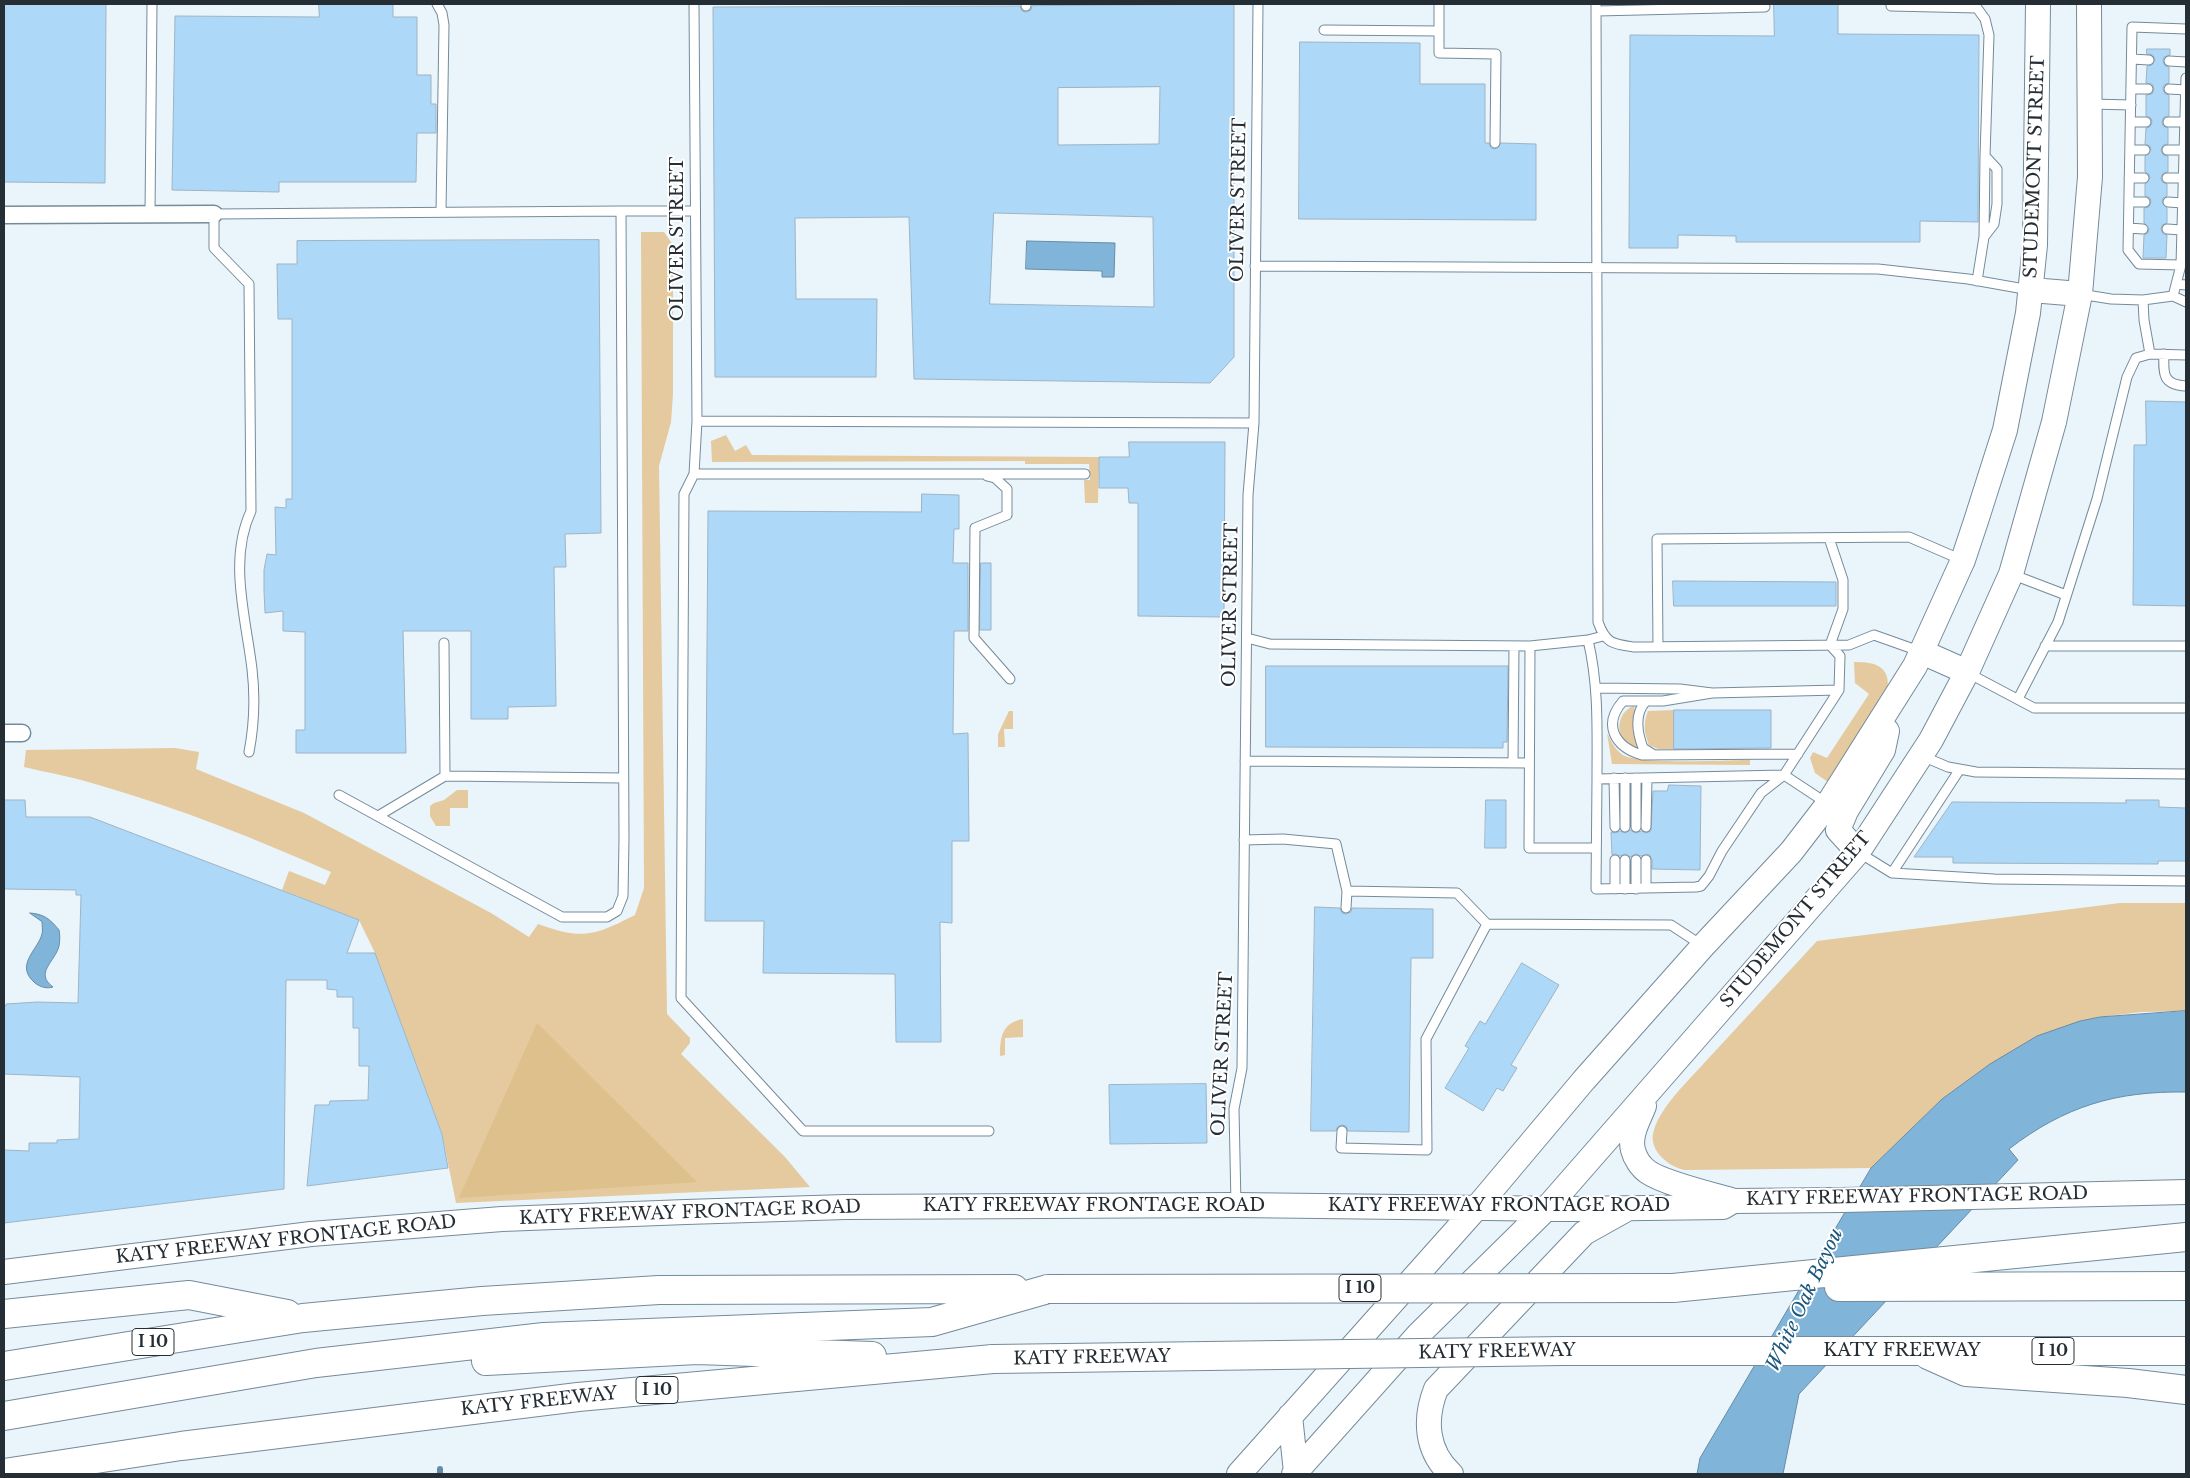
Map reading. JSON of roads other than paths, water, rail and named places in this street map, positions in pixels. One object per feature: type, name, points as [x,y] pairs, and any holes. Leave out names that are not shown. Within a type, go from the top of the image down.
[{"type":"highway","points":[[1673,1288],[2186,1237]]},
{"type":"highway","name":"I 10","points":[[4,1366],[308,1317],[482,1300],[659,1290],[2186,1286]]},
{"type":"highway","points":[[4,1416],[124,1395],[317,1371],[544,1337],[932,1322],[1048,1289]]},
{"type":"highway","points":[[4,1314],[189,1295],[308,1317]]},
{"type":"highway","points":[[317,1371],[697,1350],[993,1359]]},
{"type":"highway","name":"KATY FREEWAY","points":[[4,1474],[181,1446],[321,1427],[578,1397],[993,1359],[1639,1350],[2186,1351]]},
{"type":"highway","points":[[1920,1351],[1966,1372],[2128,1383],[2186,1390]]},
{"type":"main road","name":"STUDEMONT STREET","points":[[1240,1474],[1478,1206],[1584,1080],[1703,946],[1791,852],[1828,804],[1922,652],[1963,560],[2004,430],[2031,290],[2036,227],[2038,4]]},
{"type":"main road","name":"STUDEMONT STREET","points":[[1296,1474],[1419,1334],[1546,1208],[1650,1092],[1858,852],[1921,756],[1968,672],[2011,574],[2054,422],[2080,294],[2090,177],[2088,104],[2090,4]]},
{"type":"main road","points":[[2031,290],[2080,294]]},
{"type":"main road","points":[[1922,652],[1968,672]]},
{"type":"main road","points":[[1858,852],[1838,830],[1846,811],[1883,750],[1894,700]]},
{"type":"main road","points":[[1650,1092],[1633,1132],[1633,1150],[1640,1165],[1658,1177],[1733,1201]]},
{"type":"main road","name":"KATY FREEWAY FRONTAGE ROAD","points":[[4,1272],[311,1234],[502,1219],[608,1215],[845,1207],[1236,1205],[1546,1208],[1723,1207],[1733,1201],[2186,1192]]},
{"type":"main road","points":[[1450,1474],[1443,1467],[1432,1448],[1428,1431],[1430,1408],[1436,1388],[1584,1233],[1631,1207]]},
{"type":"main road","points":[[1290,1416],[1296,1474]]},
{"type":"street","points":[[4,215],[214,214]]},
{"type":"street","points":[[4,733],[22,734]]},
{"type":"lane","points":[[150,214],[152,4]]},
{"type":"lane","points":[[437,4],[442,13],[444,25],[441,212]]},
{"type":"lane","name":"OLIVER STREET","points":[[694,4],[696,421],[694,474]]},
{"type":"lane","name":"OLIVER STREET","points":[[1236,1205],[1234,1109],[1242,1068],[1248,495],[1254,423],[1258,4]]},
{"type":"lane","points":[[1439,4],[1439,53],[1496,54],[1495,143]]},
{"type":"lane","points":[[1891,4],[1891,6],[1977,8],[1985,19],[1989,35],[1985,156],[1996,169],[1997,204],[1994,224],[1984,237],[1977,281]]},
{"type":"lane","points":[[1765,7],[1596,7],[1598,622],[1604,636],[1615,644],[1658,646],[1849,646],[1874,635],[1922,652]]},
{"type":"lane","points":[[2181,265],[2139,264],[2128,250],[2132,27],[2186,29]]},
{"type":"lane","points":[[1324,30],[1439,31]]},
{"type":"lane","points":[[2132,59],[2149,60]]},
{"type":"lane","points":[[2169,61],[2186,62]]},
{"type":"lane","points":[[2172,296],[2181,265],[2186,78]]},
{"type":"lane","points":[[2131,88],[2148,89]]},
{"type":"lane","points":[[2169,89],[2186,90]]},
{"type":"lane","points":[[2088,104],[2131,105]]},
{"type":"lane","points":[[2131,122],[2146,122]]},
{"type":"lane","points":[[2168,122],[2185,122]]},
{"type":"lane","points":[[2130,150],[2145,150]]},
{"type":"lane","points":[[2167,150],[2185,150]]},
{"type":"lane","points":[[2130,178],[2144,178]]},
{"type":"lane","points":[[2167,178],[2184,178]]},
{"type":"lane","points":[[2129,202],[2145,202]]},
{"type":"lane","points":[[2168,202],[2183,203]]},
{"type":"lane","points":[[339,795],[562,917],[607,917],[617,911],[623,896],[624,778],[621,211]]},
{"type":"lane","points":[[249,752],[253,732],[252,671],[239,570],[246,522],[251,511],[249,284],[214,248],[214,214],[694,211]]},
{"type":"lane","points":[[2129,228],[2143,229]]},
{"type":"lane","points":[[2167,230],[2182,230]]},
{"type":"lane","points":[[1255,266],[1878,269],[1977,281],[2031,290]]},
{"type":"lane","points":[[2176,284],[2186,284]]},
{"type":"lane","points":[[2080,294],[2111,299],[2143,300],[2186,296]]},
{"type":"lane","points":[[2172,296],[2186,302]]},
{"type":"lane","points":[[2143,300],[2144,320],[2150,354]]},
{"type":"lane","points":[[2018,699],[2058,622],[2097,499],[2127,377],[2136,358],[2150,354],[2186,354]]},
{"type":"lane","points":[[2164,354],[2164,370],[2169,381],[2173,385],[2186,386]]},
{"type":"lane","points":[[696,421],[1254,423]]},
{"type":"lane","points":[[977,473],[995,478],[1007,489],[1008,516],[975,528],[974,638],[1010,679]]},
{"type":"lane","points":[[989,1131],[803,1131],[681,998],[684,494],[694,474],[1085,474]]},
{"type":"lane","points":[[1658,646],[1657,539],[1908,537],[1963,560]]},
{"type":"lane","points":[[1829,538],[1843,580],[1843,609],[1830,646]]},
{"type":"lane","points":[[2011,574],[2066,595]]},
{"type":"lane","points":[[1247,638],[1270,644],[1530,646],[1588,640],[1604,636]]},
{"type":"lane","points":[[1588,640],[1595,667],[1596,688],[1596,888],[1615,889],[1701,886],[1761,793],[1784,775],[1839,690],[1840,656],[1830,646]]},
{"type":"lane","points":[[444,643],[445,776]]},
{"type":"lane","points":[[1513,762],[1514,646]]},
{"type":"lane","points":[[1530,646],[1529,848],[1596,848]]},
{"type":"lane","points":[[2045,646],[2186,646]]},
{"type":"lane","points":[[1968,672],[2034,708],[2186,708]]},
{"type":"lane","points":[[1596,688],[1680,688],[1712,693]]},
{"type":"lane","points":[[1798,754],[1642,755],[1631,752],[1621,745],[1614,733],[1614,715],[1624,701],[1663,701],[1712,693],[1839,690]]},
{"type":"lane","points":[[1646,701],[1641,706],[1638,715],[1638,730],[1643,748],[1654,755]]},
{"type":"lane","points":[[1921,756],[1948,767],[1976,772],[2186,774]]},
{"type":"lane","points":[[1245,762],[1530,763]]},
{"type":"lane","points":[[1892,873],[1960,769]]},
{"type":"lane","points":[[1597,778],[1784,775],[1828,804]]},
{"type":"lane","points":[[378,816],[445,776],[624,778]]},
{"type":"lane","points":[[1614,778],[1615,827]]},
{"type":"lane","points":[[1625,778],[1625,827]]},
{"type":"lane","points":[[1636,778],[1636,827]]},
{"type":"lane","points":[[1646,827],[1647,778]]},
{"type":"lane","points":[[1244,840],[1283,839],[1336,844],[1347,890],[1346,908]]},
{"type":"lane","points":[[1858,852],[1892,873],[1994,879],[2186,881]]},
{"type":"lane","points":[[1615,860],[1615,889]]},
{"type":"lane","points":[[1625,860],[1625,889]]},
{"type":"lane","points":[[1636,860],[1636,888]]},
{"type":"lane","points":[[1646,860],[1646,888]]},
{"type":"lane","points":[[1347,890],[1457,893],[1487,924],[1671,925],[1703,946]]},
{"type":"lane","points":[[1342,1131],[1342,1148],[1427,1150],[1426,1039],[1487,924]]},
{"type":"water","points":[[1027,241],[1115,243],[1114,277],[1102,277],[1102,271],[1026,269]]},
{"type":"water","points":[[30,913],[46,918],[59,930],[60,938],[57,952],[45,972],[45,977],[53,987],[41,987],[29,976],[27,970],[29,958],[42,934],[42,922]]},
{"type":"water","name":"White Oak Bayou","points":[[2186,1011],[2186,1092],[2137,1094],[2092,1104],[2050,1122],[2009,1149],[2018,1160],[1799,1394],[1783,1474],[1697,1474],[1700,1458],[1871,1168],[1942,1099],[1990,1064],[2037,1036],[2080,1021],[2100,1017]]},
{"type":"waterway","points":[[440,1469],[440,1474]]}]
